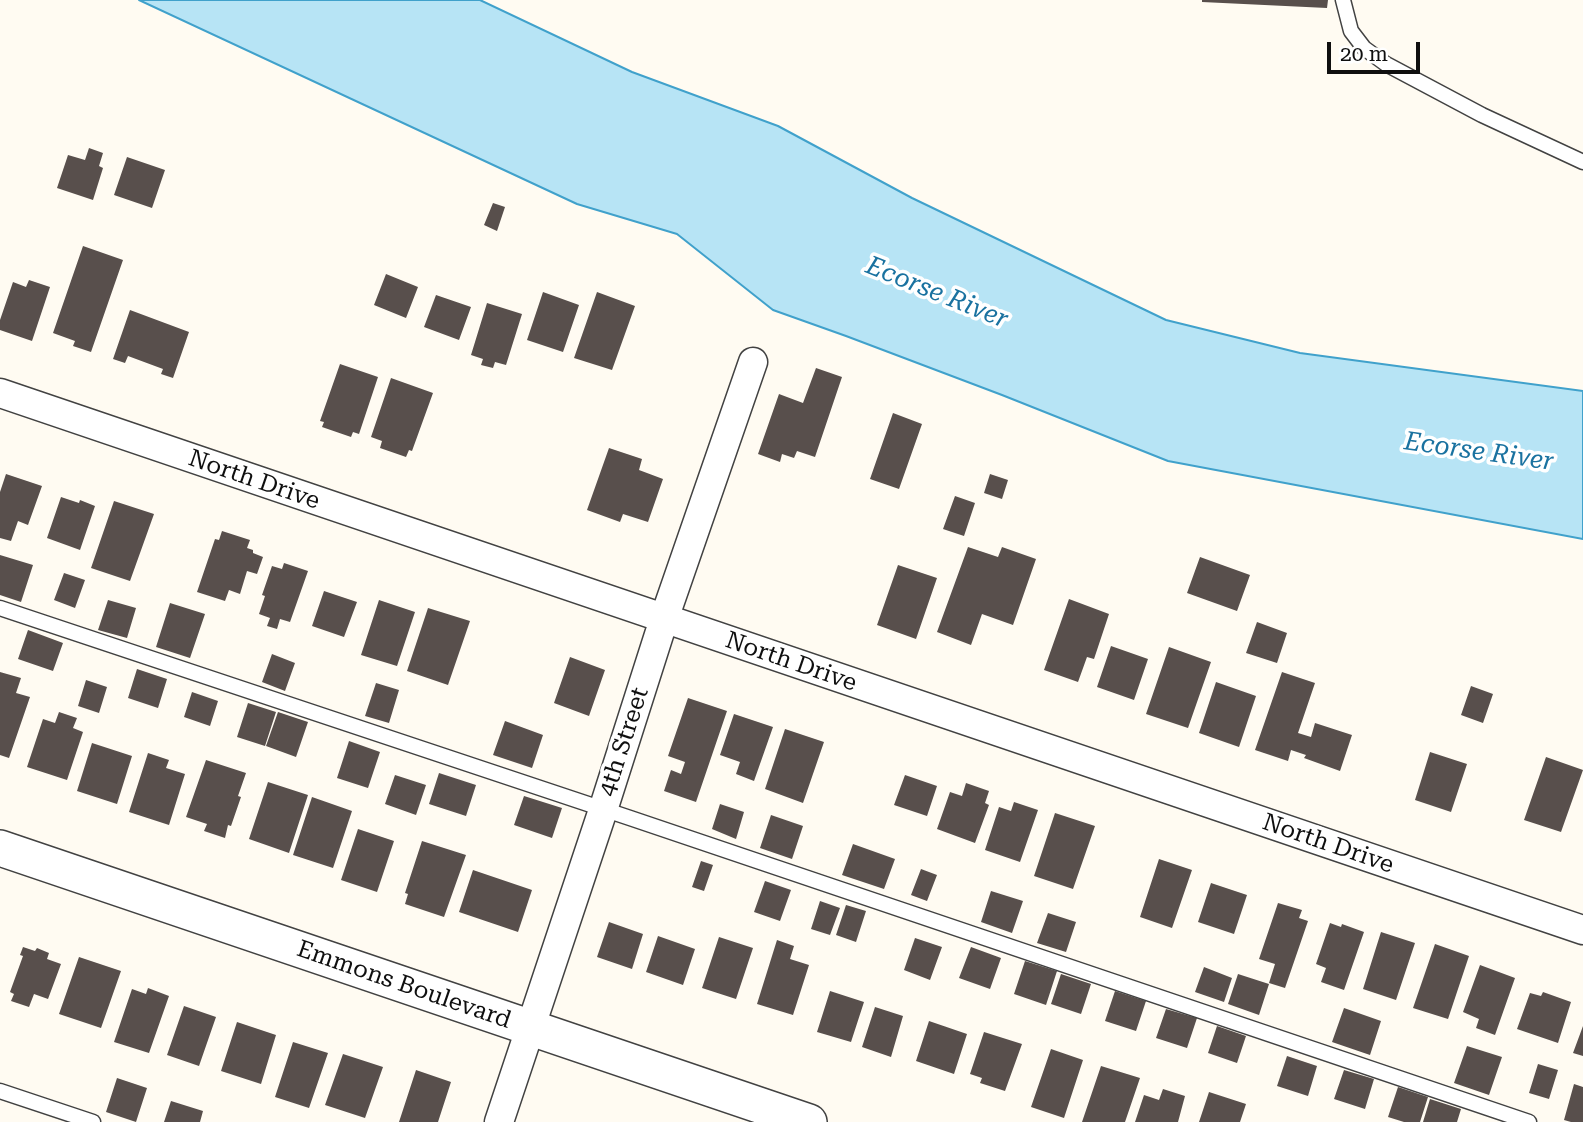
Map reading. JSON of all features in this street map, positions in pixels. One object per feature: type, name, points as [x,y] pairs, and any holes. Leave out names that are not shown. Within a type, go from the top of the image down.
[{"type":"street","name":"4th Street","points":[[499,1122],[664,619],[753,362]]},
{"type":"street","name":"North Drive","points":[[0,393],[1583,930]]},
{"type":"street","name":"Emmons Boulevard","points":[[0,848],[809,1122]]},
{"type":"lane","points":[[1343,0],[1351,31],[1364,48],[1387,64],[1482,115],[1583,162]]},
{"type":"lane","points":[[0,608],[1529,1122]]},
{"type":"lane","points":[[0,1091],[93,1122]]},
{"type":"water","name":"Ecorse River","points":[[139,0],[480,0],[632,72],[778,126],[912,198],[1166,320],[1300,353],[1583,391],[1583,539],[1168,461],[1002,395],[773,310],[677,234],[577,204]]},
{"type":"building","points":[[1202,0],[1328,0],[1327,8]]},
{"type":"building","points":[[89,148],[103,153],[99,166],[103,168],[93,200],[57,188],[68,155],[85,160]]},
{"type":"building","points":[[127,157],[165,170],[152,208],[114,195]]},
{"type":"building","points":[[493,203],[505,207],[497,231],[484,225]]},
{"type":"building","points":[[83,246],[123,260],[91,352],[73,346],[75,341],[53,333]]},
{"type":"building","points":[[386,274],[418,287],[406,318],[374,305]]},
{"type":"building","points":[[29,280],[50,287],[32,341],[0,330],[0,320],[13,282],[26,287]]},
{"type":"building","points":[[543,292],[579,305],[563,352],[527,340]]},
{"type":"building","points":[[597,292],[635,306],[612,370],[574,358]]},
{"type":"building","points":[[436,295],[471,307],[459,340],[424,327]]},
{"type":"building","points":[[487,303],[522,314],[506,365],[495,362],[493,368],[481,365],[483,359],[471,355]]},
{"type":"building","points":[[130,310],[189,332],[173,378],[161,374],[163,369],[128,356],[125,363],[113,359]]},
{"type":"building","points":[[340,364],[378,377],[359,434],[353,432],[351,437],[322,427],[324,422],[320,421]]},
{"type":"building","points":[[816,368],[842,377],[815,457],[797,451],[794,458],[782,454],[780,462],[758,454],[779,394],[803,403]]},
{"type":"building","points":[[391,378],[433,393],[412,451],[409,450],[406,457],[380,448],[382,441],[371,437]]},
{"type":"building","points":[[893,413],[922,424],[899,489],[870,479]]},
{"type":"building","points":[[609,448],[642,459],[639,470],[663,479],[648,522],[623,514],[620,522],[587,510]]},
{"type":"building","points":[[6,474],[42,486],[28,525],[18,521],[11,541],[0,538],[0,492]]},
{"type":"building","points":[[990,474],[1008,480],[1002,499],[984,493]]},
{"type":"building","points":[[955,496],[975,503],[964,536],[943,529]]},
{"type":"building","points":[[61,497],[95,506],[80,550],[47,538]]},
{"type":"building","points":[[114,501],[154,514],[130,581],[91,568]]},
{"type":"building","points":[[222,531],[250,540],[247,548],[263,557],[257,574],[247,571],[240,594],[229,590],[225,601],[197,592],[215,539],[219,540]]},
{"type":"building","points":[[968,547],[998,557],[1002,547],[1036,559],[1013,625],[982,614],[971,645],[937,632]]},
{"type":"building","points":[[0,555],[33,565],[21,602],[0,595]]},
{"type":"building","points":[[1200,557],[1250,575],[1237,611],[1187,593]]},
{"type":"building","points":[[284,563],[308,571],[290,622],[280,619],[277,629],[267,626],[270,618],[259,614],[272,566],[282,569]]},
{"type":"building","points":[[898,565],[937,578],[916,639],[877,625]]},
{"type":"building","points":[[64,573],[85,580],[75,608],[54,600]]},
{"type":"building","points":[[324,591],[357,602],[344,637],[312,626]]},
{"type":"building","points":[[1069,599],[1109,614],[1094,659],[1087,657],[1078,682],[1044,670]]},
{"type":"building","points":[[108,600],[136,608],[127,638],[98,630]]},
{"type":"building","points":[[379,600],[415,612],[397,666],[361,655]]},
{"type":"building","points":[[170,603],[205,614],[190,658],[156,647]]},
{"type":"building","points":[[428,608],[470,621],[448,685],[407,671]]},
{"type":"building","points":[[1257,622],[1287,633],[1277,663],[1246,653]]},
{"type":"building","points":[[28,630],[63,643],[53,671],[18,659]]},
{"type":"building","points":[[1111,646],[1148,659],[1134,700],[1097,687]]},
{"type":"building","points":[[1169,647],[1211,662],[1188,728],[1146,714]]},
{"type":"building","points":[[272,654],[295,663],[285,691],[262,682]]},
{"type":"building","points":[[570,657],[605,670],[589,716],[554,703]]},
{"type":"building","points":[[137,669],[167,679],[158,708],[128,698]]},
{"type":"building","points":[[0,672],[21,678],[16,693],[30,697],[9,758],[0,755]]},
{"type":"building","points":[[1282,672],[1315,683],[1298,733],[1311,737],[1315,723],[1352,735],[1340,771],[1304,758],[1306,755],[1291,750],[1288,761],[1255,750]]},
{"type":"building","points":[[86,680],[107,687],[99,713],[78,706]]},
{"type":"building","points":[[1216,682],[1256,696],[1239,747],[1199,733]]},
{"type":"building","points":[[376,683],[399,690],[389,723],[365,716]]},
{"type":"building","points":[[1471,686],[1493,694],[1483,723],[1461,715]]},
{"type":"building","points":[[192,692],[218,701],[210,726],[184,717]]},
{"type":"building","points":[[688,698],[727,711],[696,802],[664,791],[671,770],[681,774],[685,762],[668,756]]},
{"type":"building","points":[[248,703],[276,712],[265,746],[237,737]]},
{"type":"building","points":[[59,712],[77,718],[73,728],[83,732],[67,780],[27,767],[43,719],[55,723]]},
{"type":"building","points":[[278,712],[308,722],[296,757],[266,746]]},
{"type":"building","points":[[734,714],[773,727],[754,781],[736,774],[740,762],[720,755]]},
{"type":"building","points":[[505,721],[543,735],[532,768],[493,755]]},
{"type":"building","points":[[785,729],[824,742],[803,803],[765,789]]},
{"type":"building","points":[[349,741],[380,752],[368,788],[337,778]]},
{"type":"building","points":[[92,743],[132,756],[117,804],[77,791]]},
{"type":"building","points":[[1430,752],[1467,764],[1451,812],[1415,800]]},
{"type":"building","points":[[148,753],[169,760],[166,768],[185,774],[169,825],[129,812]]},
{"type":"building","points":[[1546,757],[1583,770],[1561,832],[1524,820]]},
{"type":"building","points":[[206,760],[246,773],[238,796],[241,797],[225,838],[204,831],[207,824],[186,817]]},
{"type":"building","points":[[439,773],[476,785],[466,816],[429,804]]},
{"type":"building","points":[[395,775],[426,785],[416,815],[385,804]]},
{"type":"building","points":[[905,775],[937,786],[927,816],[894,805]]},
{"type":"building","points":[[268,782],[308,795],[289,853],[249,839]]},
{"type":"building","points":[[966,783],[989,791],[985,803],[989,805],[975,843],[937,829],[950,792],[962,796]]},
{"type":"building","points":[[524,796],[562,808],[552,838],[514,825]]},
{"type":"building","points":[[312,797],[352,811],[333,868],[293,855]]},
{"type":"building","points":[[1014,802],[1038,810],[1020,862],[985,850],[999,807],[1011,811]]},
{"type":"building","points":[[720,804],[744,812],[736,839],[712,829]]},
{"type":"building","points":[[1055,813],[1095,826],[1073,889],[1034,876]]},
{"type":"building","points":[[771,815],[803,826],[792,859],[760,848]]},
{"type":"building","points":[[358,829],[394,841],[377,892],[341,880]]},
{"type":"building","points":[[422,841],[466,855],[444,917],[405,904],[408,894],[405,893]]},
{"type":"building","points":[[853,844],[895,859],[884,889],[842,875]]},
{"type":"building","points":[[1159,859],[1192,870],[1172,928],[1140,917]]},
{"type":"building","points":[[701,861],[713,865],[704,891],[692,887]]},
{"type":"building","points":[[921,869],[937,875],[927,901],[911,895]]},
{"type":"building","points":[[473,870],[532,890],[518,932],[459,912]]},
{"type":"building","points":[[765,881],[791,890],[780,921],[754,912]]},
{"type":"building","points":[[1211,883],[1247,895],[1234,934],[1198,922]]},
{"type":"building","points":[[991,891],[1023,901],[1012,933],[981,922]]},
{"type":"building","points":[[820,901],[840,908],[830,935],[811,929]]},
{"type":"building","points":[[1278,903],[1302,910],[1299,918],[1308,921],[1285,988],[1269,983],[1275,964],[1259,959]]},
{"type":"building","points":[[846,905],[866,911],[856,942],[836,935]]},
{"type":"building","points":[[1048,913],[1076,922],[1066,952],[1037,943]]},
{"type":"building","points":[[609,922],[643,934],[632,969],[597,957]]},
{"type":"building","points":[[1330,923],[1341,927],[1342,924],[1364,932],[1344,990],[1321,982],[1326,968],[1316,964]]},
{"type":"building","points":[[1381,932],[1415,943],[1396,1000],[1363,989]]},
{"type":"building","points":[[658,936],[695,949],[683,985],[646,972]]},
{"type":"building","points":[[719,937],[753,948],[736,999],[702,988]]},
{"type":"building","points":[[915,938],[942,947],[930,980],[904,970]]},
{"type":"building","points":[[777,940],[794,946],[790,959],[809,965],[793,1015],[757,1004]]},
{"type":"building","points":[[1435,944],[1469,956],[1448,1019],[1413,1008]]},
{"type":"building","points":[[23,947],[35,951],[37,948],[49,953],[47,959],[61,964],[48,999],[34,994],[29,1007],[11,1001],[14,994],[10,992],[23,956],[20,955]]},
{"type":"building","points":[[971,947],[1001,958],[990,989],[959,978]]},
{"type":"building","points":[[79,957],[121,971],[101,1028],[59,1014]]},
{"type":"building","points":[[1025,961],[1057,971],[1046,1005],[1014,994]]},
{"type":"building","points":[[1480,965],[1515,978],[1495,1035],[1476,1028],[1479,1019],[1463,1012]]},
{"type":"building","points":[[1204,967],[1232,978],[1224,1002],[1195,992]]},
{"type":"building","points":[[1061,974],[1091,984],[1081,1014],[1051,1004]]},
{"type":"building","points":[[1238,974],[1269,984],[1259,1015],[1228,1004]]},
{"type":"building","points":[[148,988],[169,996],[149,1053],[114,1042],[132,989],[146,994]]},
{"type":"building","points":[[830,991],[864,1002],[851,1042],[817,1032]]},
{"type":"building","points":[[1115,991],[1146,1001],[1136,1031],[1105,1021]]},
{"type":"building","points":[[1543,992],[1571,1002],[1558,1043],[1517,1029],[1530,993],[1541,996]]},
{"type":"building","points":[[184,1006],[216,1017],[199,1066],[167,1055]]},
{"type":"building","points":[[875,1007],[903,1016],[891,1057],[862,1047]]},
{"type":"building","points":[[1344,1008],[1381,1021],[1370,1055],[1332,1042]]},
{"type":"building","points":[[1166,1009],[1197,1018],[1187,1048],[1156,1038]]},
{"type":"building","points":[[929,1021],[967,1034],[954,1074],[916,1061]]},
{"type":"building","points":[[237,1022],[276,1035],[261,1084],[221,1071]]},
{"type":"building","points":[[1217,1026],[1246,1036],[1237,1063],[1208,1053]]},
{"type":"building","points":[[1583,1026],[1583,1056],[1573,1053]]},
{"type":"building","points":[[984,1032],[1022,1044],[1005,1091],[980,1083],[982,1078],[970,1074]]},
{"type":"building","points":[[293,1042],[328,1053],[309,1108],[275,1097]]},
{"type":"building","points":[[1467,1046],[1502,1057],[1489,1095],[1454,1083]]},
{"type":"building","points":[[1051,1049],[1083,1060],[1064,1118],[1031,1107]]},
{"type":"building","points":[[343,1054],[383,1067],[365,1118],[325,1105]]},
{"type":"building","points":[[1287,1056],[1317,1066],[1308,1096],[1277,1086]]},
{"type":"building","points":[[1538,1064],[1558,1070],[1549,1099],[1529,1093]]},
{"type":"building","points":[[1101,1066],[1140,1078],[1125,1122],[1082,1122]]},
{"type":"building","points":[[416,1070],[451,1082],[438,1122],[399,1122]]},
{"type":"building","points":[[1344,1070],[1374,1079],[1365,1109],[1334,1099]]},
{"type":"building","points":[[117,1078],[147,1088],[136,1122],[106,1112]]},
{"type":"building","points":[[1574,1084],[1583,1087],[1583,1122],[1564,1120]]},
{"type":"building","points":[[1398,1087],[1428,1097],[1420,1122],[1404,1122],[1388,1117]]},
{"type":"building","points":[[1163,1089],[1185,1096],[1178,1122],[1135,1122],[1144,1095],[1159,1100]]},
{"type":"building","points":[[1209,1092],[1246,1104],[1240,1122],[1199,1122]]},
{"type":"building","points":[[1430,1099],[1461,1109],[1457,1122],[1423,1122]]},
{"type":"building","points":[[171,1101],[203,1111],[200,1122],[164,1122]]}]
